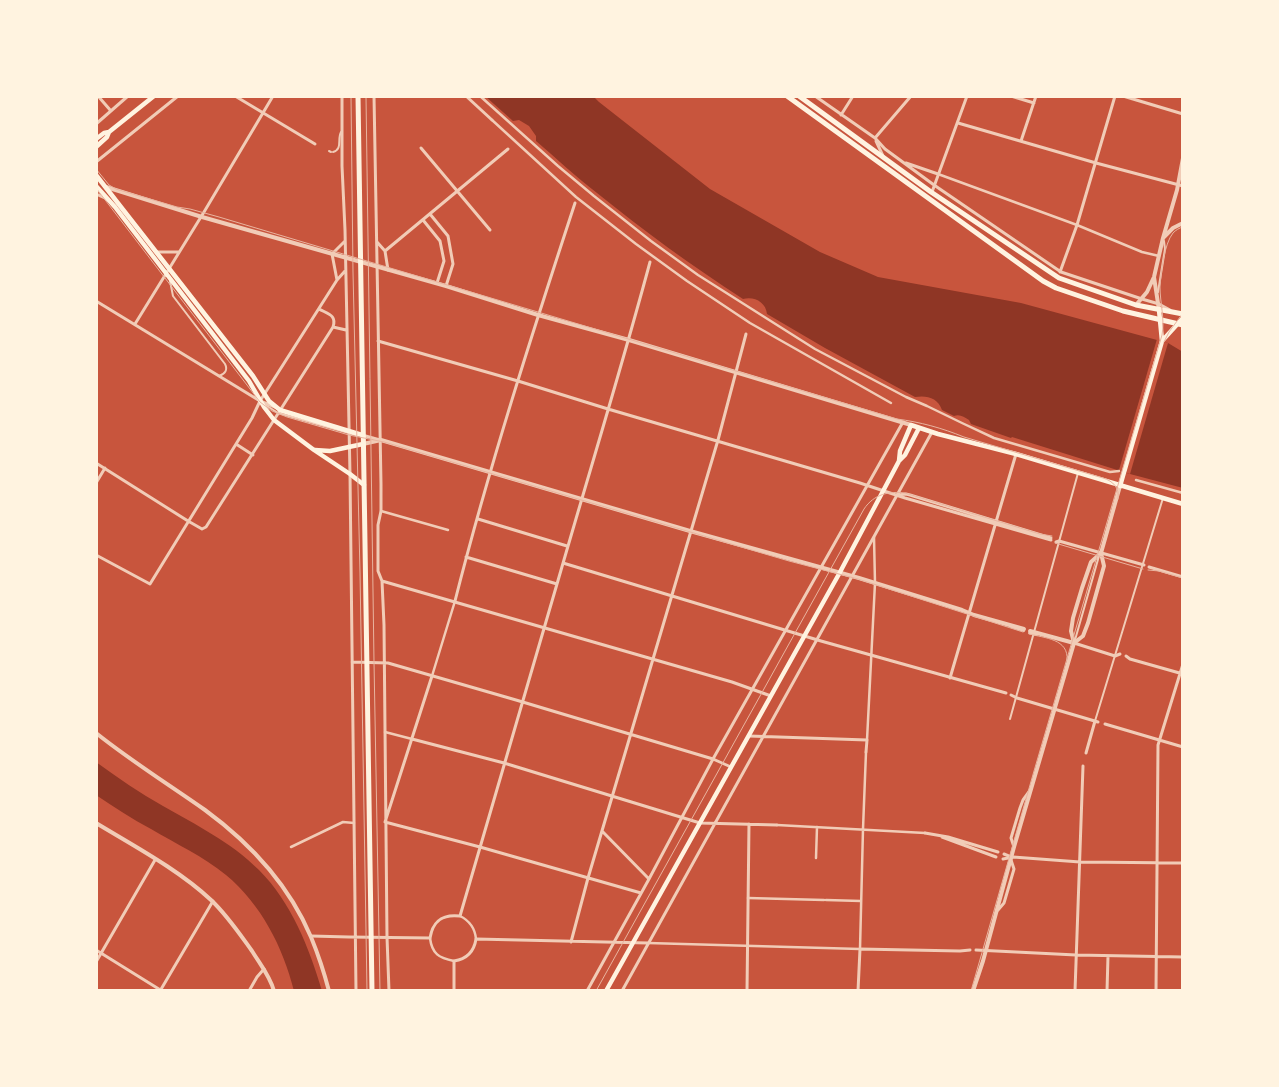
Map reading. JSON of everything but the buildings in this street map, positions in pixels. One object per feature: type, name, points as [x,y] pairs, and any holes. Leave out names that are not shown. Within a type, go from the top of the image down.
[{"type":"main road","points":[[96,139],[109,132],[154,96]]},
{"type":"main road","points":[[358,96],[372,991]]},
{"type":"main road","points":[[787,96],[1043,281],[1056,288],[1123,310],[1180,324]]},
{"type":"main road","points":[[799,96],[931,192],[1059,278],[1136,305],[1159,307],[1183,314]]},
{"type":"main road","points":[[96,147],[107,137],[109,132]]},
{"type":"main road","points":[[96,175],[253,376],[264,396],[271,404],[279,411],[362,436]]},
{"type":"main road","points":[[96,186],[249,381],[260,401],[274,420],[364,485]]},
{"type":"main road","points":[[1120,486],[1122,472],[1162,341],[1159,307]]},
{"type":"main road","points":[[1162,341],[1180,324],[1183,318]]},
{"type":"main road","points":[[899,461],[900,451],[912,425],[1183,504]]},
{"type":"main road","points":[[606,991],[750,736],[899,461],[905,455],[919,428]]},
{"type":"main road","points":[[314,450],[330,451],[363,444]]},
{"type":"street","points":[[98,96],[111,111]]},
{"type":"street","points":[[96,124],[128,96]]},
{"type":"street","points":[[96,162],[178,96]]},
{"type":"street","points":[[235,96],[314,144]]},
{"type":"street","points":[[135,324],[202,217],[273,96]]},
{"type":"street","points":[[342,96],[350,474],[356,991]]},
{"type":"street","points":[[374,96],[381,511],[378,525],[378,571],[382,580],[385,662],[389,991]]},
{"type":"street","points":[[466,96],[576,197],[680,276],[750,323],[892,403]]},
{"type":"street","points":[[480,96],[570,176],[651,241],[698,274],[815,349],[906,397],[994,438],[1110,472],[1122,472]]},
{"type":"street","points":[[815,96],[875,138],[885,149],[934,185],[1061,272],[1142,299],[1159,307]]},
{"type":"street","points":[[842,115],[853,96]]},
{"type":"street","points":[[875,138],[911,96]]},
{"type":"street","points":[[929,199],[967,96]]},
{"type":"street","points":[[1011,96],[1034,104]]},
{"type":"street","points":[[1021,141],[1036,96]]},
{"type":"street","points":[[1059,278],[1077,225],[1115,96]]},
{"type":"street","points":[[1123,96],[1183,114]]},
{"type":"street","points":[[958,123],[1180,186]]},
{"type":"street","points":[[875,138],[884,158]]},
{"type":"street","points":[[421,148],[490,230]]},
{"type":"street","points":[[385,251],[508,150]]},
{"type":"street","points":[[1136,305],[1142,299],[1154,276],[1163,238],[1180,186],[1183,158]]},
{"type":"street","points":[[902,162],[1077,225],[1142,252],[1159,256]]},
{"type":"street","points":[[105,187],[202,217],[437,283],[538,315],[629,340],[912,425]]},
{"type":"street","points":[[96,194],[110,202]]},
{"type":"street","points":[[386,822],[455,601],[466,557],[538,315],[575,203]]},
{"type":"street","points":[[430,214],[448,236],[453,264],[446,286]]},
{"type":"street","points":[[423,220],[440,241],[444,261],[437,283]]},
{"type":"street","points":[[1163,238],[1173,228],[1183,223]]},
{"type":"street","points":[[435,234],[442,228]]},
{"type":"street","points":[[332,254],[345,240]]},
{"type":"street","points":[[376,241],[385,251],[388,270]]},
{"type":"street","points":[[442,251],[451,250]]},
{"type":"street","points":[[158,252],[180,252]]},
{"type":"street","points":[[332,254],[337,280]]},
{"type":"street","points":[[460,916],[629,340],[650,262]]},
{"type":"street","points":[[442,268],[451,271]]},
{"type":"street","points":[[96,555],[150,584],[252,418],[260,401],[337,280],[346,270]]},
{"type":"street","points":[[1154,276],[1159,307]]},
{"type":"street","points":[[96,301],[279,411]]},
{"type":"street","points":[[96,463],[202,530],[206,527],[253,455],[332,327],[335,320],[334,317],[319,308]]},
{"type":"street","points":[[332,327],[346,330]]},
{"type":"street","points":[[571,942],[652,659],[718,440],[746,334]]},
{"type":"street","points":[[378,341],[1051,539]]},
{"type":"street","points":[[587,991],[713,759],[903,422]]},
{"type":"street","points":[[622,991],[932,432]]},
{"type":"street","points":[[362,436],[852,576],[1024,630]]},
{"type":"street","points":[[363,444],[380,440]]},
{"type":"street","points":[[236,444],[253,455]]},
{"type":"street","points":[[950,678],[1016,454]]},
{"type":"street","points":[[96,483],[105,468]]},
{"type":"street","points":[[1136,480],[1183,493]]},
{"type":"street","points":[[973,991],[1074,643],[1071,631],[1075,611],[1091,562],[1100,553],[1120,486]]},
{"type":"street","points":[[381,511],[448,530]]},
{"type":"street","points":[[478,518],[567,546]]},
{"type":"street","points":[[858,991],[866,752],[875,583],[874,537]]},
{"type":"street","points":[[1057,541],[1143,565]]},
{"type":"street","points":[[1074,643],[1083,636],[1102,576],[1104,566],[1100,553]]},
{"type":"street","points":[[466,557],[557,584]]},
{"type":"street","points":[[563,563],[871,656],[1006,694]]},
{"type":"street","points":[[1150,567],[1183,577]]},
{"type":"street","points":[[382,580],[753,689],[771,696]]},
{"type":"street","points":[[1032,633],[1117,655]]},
{"type":"street","points":[[1126,656],[1130,659],[1181,673]]},
{"type":"street","points":[[352,662],[385,662],[631,734],[713,759],[732,767]]},
{"type":"street","points":[[1156,991],[1158,745],[1183,664]]},
{"type":"street","points":[[1011,695],[1096,721],[1086,753]]},
{"type":"street","points":[[1105,724],[1183,747]]},
{"type":"street","points":[[385,732],[504,763],[700,823],[925,833],[948,837],[998,852]]},
{"type":"street","points":[[96,733],[147,772],[205,811],[250,848],[280,882],[300,914],[311,936],[329,991]]},
{"type":"street","points":[[750,736],[867,740]]},
{"type":"street","points":[[1075,991],[1083,766]]},
{"type":"street","points":[[292,847],[343,822],[354,823]]},
{"type":"street","points":[[386,822],[641,894]]},
{"type":"street","points":[[96,823],[191,883],[213,901],[237,929],[264,969],[274,991]]},
{"type":"street","points":[[747,991],[749,824]]},
{"type":"street","points":[[816,858],[817,827]]},
{"type":"street","points":[[602,831],[649,879]]},
{"type":"street","points":[[940,836],[996,857]]},
{"type":"street","points":[[1004,854],[1011,858]]},
{"type":"street","points":[[1002,859],[1183,863]]},
{"type":"street","points":[[96,962],[155,860]]},
{"type":"street","points":[[748,898],[861,901]]},
{"type":"street","points":[[96,950],[161,990],[213,901]]},
{"type":"street","points":[[445,916],[460,916],[468,921],[475,930],[474,948],[465,958],[454,961],[444,959],[433,950],[430,938],[431,931],[434,925],[445,916]]},
{"type":"street","points":[[311,936],[430,938]]},
{"type":"street","points":[[476,939],[970,950]]},
{"type":"street","points":[[976,950],[1076,955],[1183,957]]},
{"type":"street","points":[[1108,956],[1108,991]]},
{"type":"street","points":[[454,961],[454,991]]},
{"type":"street","points":[[249,991],[264,969]]},
{"type":"lane","points":[[331,152],[337,151],[340,148],[339,134],[342,130]]},
{"type":"lane","points":[[314,144],[320,146]]},
{"type":"lane","points":[[1157,294],[1165,249],[1163,238]]},
{"type":"lane","points":[[170,278],[173,296],[227,367],[225,373],[219,376]]},
{"type":"lane","points":[[1010,719],[1057,541],[1078,473]]},
{"type":"lane","points":[[1096,721],[1163,498]]},
{"type":"lane","points":[[1074,643],[1100,553]]},
{"type":"shaded area","points":[[485,96],[593,96],[710,189],[820,252],[878,277],[1021,303],[1168,343],[1183,352],[1183,488],[1130,474],[971,424],[964,417],[954,416],[942,410],[932,398],[915,397],[825,348],[767,314],[764,306],[759,301],[751,298],[743,299],[650,235],[589,187],[536,141],[536,136],[529,126],[519,120],[513,121]]},
{"type":"shaded area","points":[[96,762],[146,796],[225,842],[259,870],[281,896],[298,926],[322,991],[294,991],[284,958],[269,927],[250,899],[226,875],[199,856],[96,795]]},
{"type":"pier","points":[[1157,339],[1168,343],[1130,474],[1119,470]]},
{"type":"tram line","points":[[351,96],[367,991]]},
{"type":"tram line","points":[[366,96],[380,991]]},
{"type":"tram line","points":[[96,169],[109,185],[116,189],[219,217],[897,419],[931,426],[1103,478],[1115,486],[1118,492],[1118,499]]},
{"type":"tram line","points":[[96,188],[260,402],[272,411],[349,435],[384,442],[789,561],[858,579],[1023,632]]},
{"type":"tram line","points":[[971,991],[1162,335],[1160,287],[1165,251],[1173,233],[1183,227]]},
{"type":"tram line","points":[[1164,342],[1183,313]]},
{"type":"tram line","points":[[596,991],[864,509],[872,500],[882,495],[905,493],[1052,536]]},
{"type":"tram line","points":[[1055,543],[1143,569]]},
{"type":"tram line","points":[[1148,570],[1183,578]]},
{"type":"tram line","points":[[1029,634],[1049,638],[1060,644],[1067,653],[1067,660]]}]
